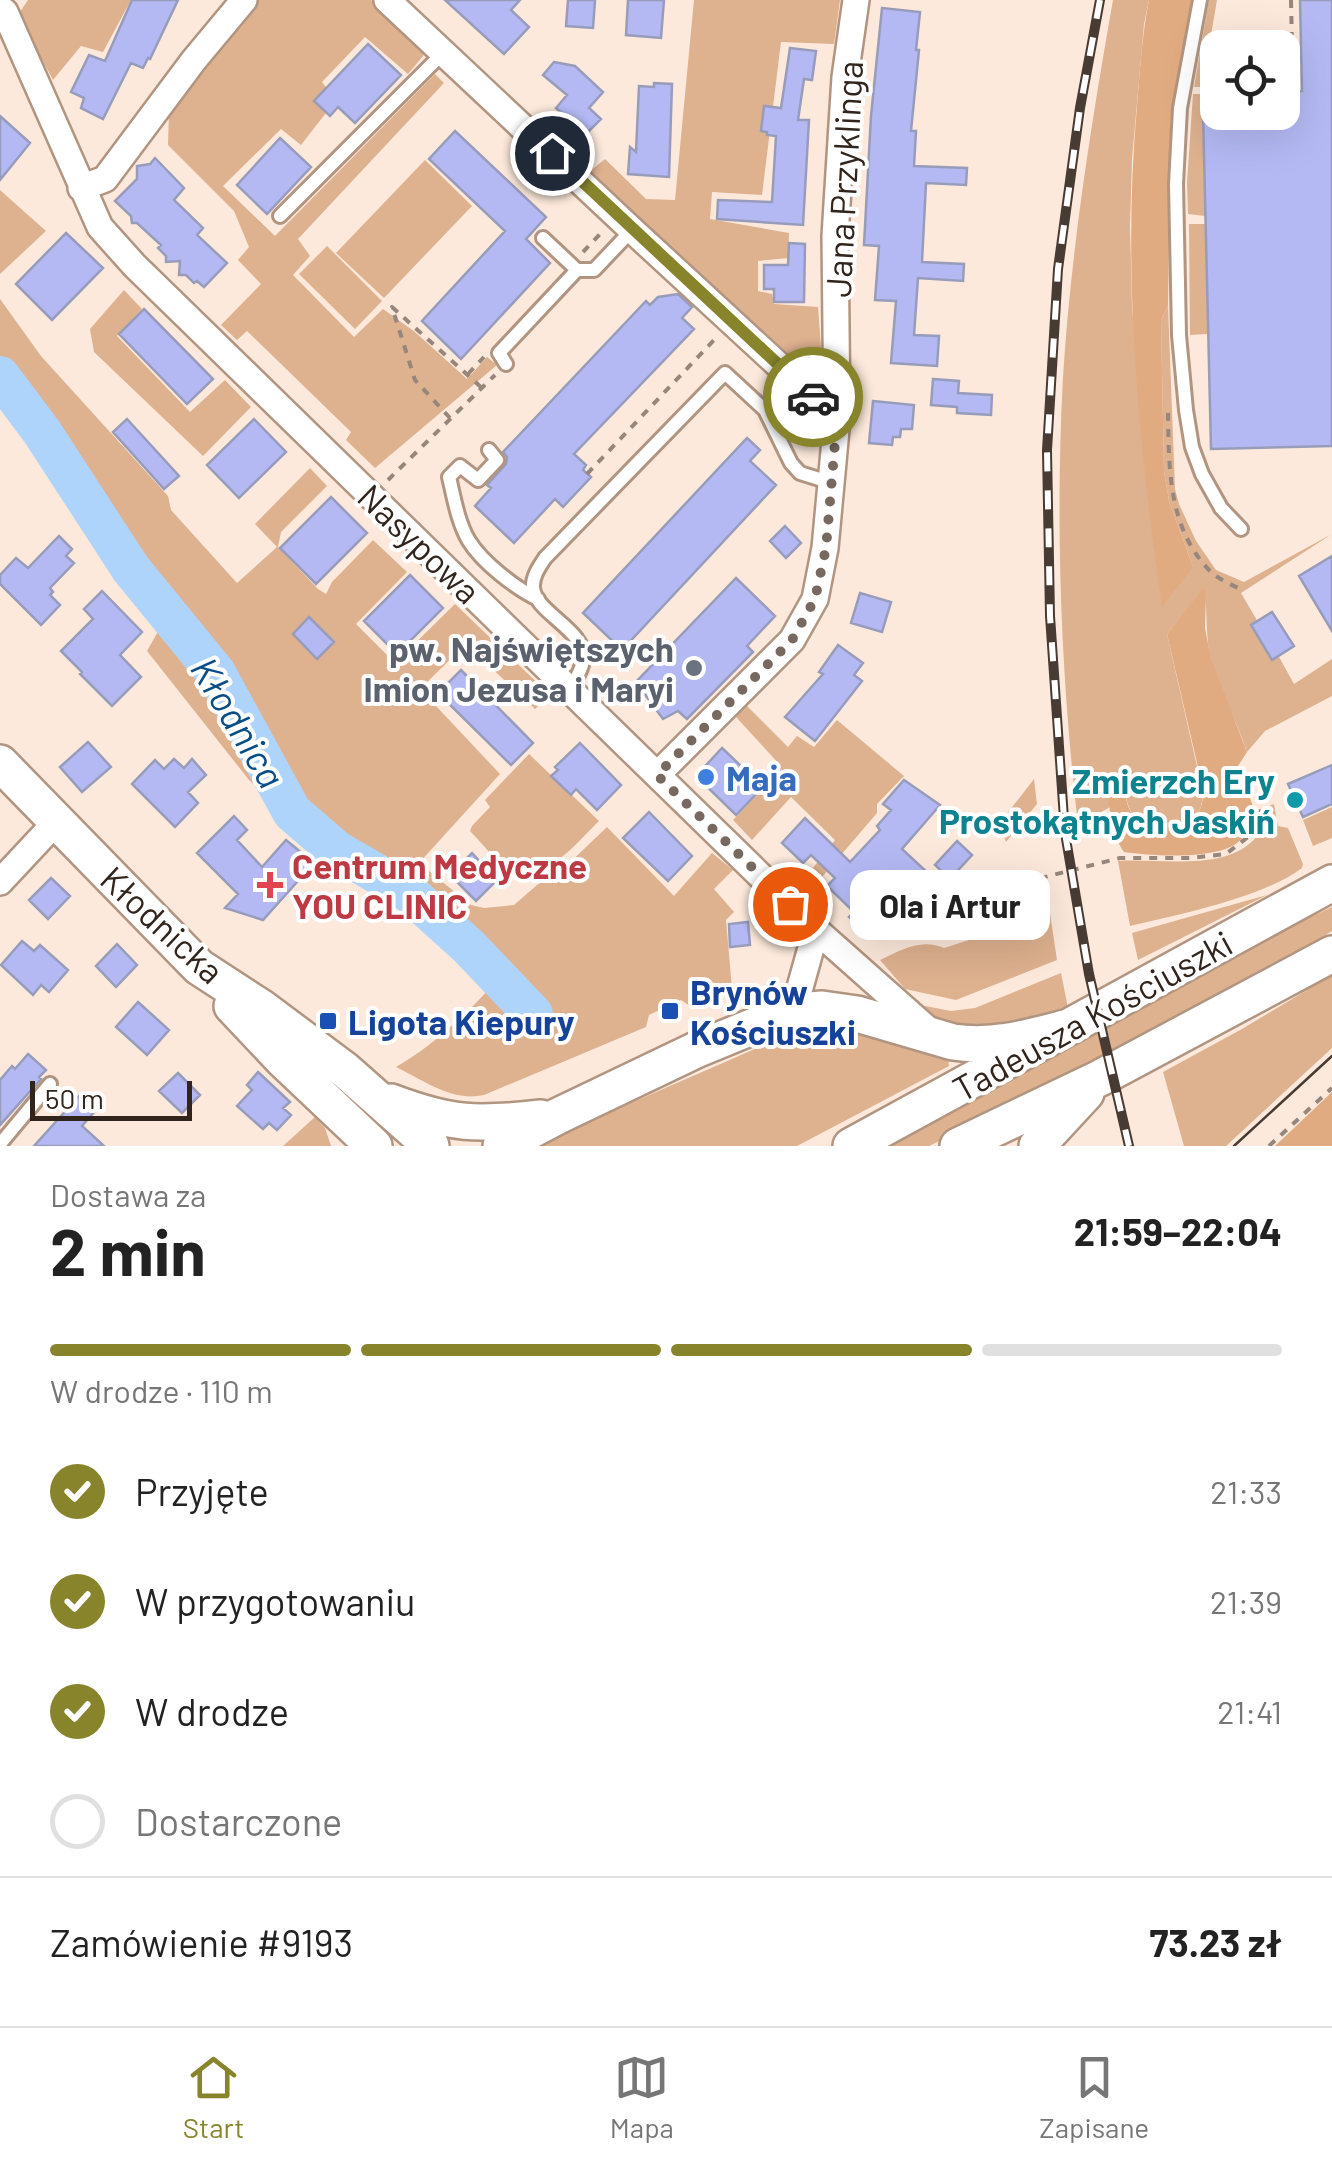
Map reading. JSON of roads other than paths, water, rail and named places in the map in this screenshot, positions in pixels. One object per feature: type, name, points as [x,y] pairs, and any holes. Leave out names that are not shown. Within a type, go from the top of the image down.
[{"type":"street","points":[[81,188],[104,179],[244,0]]},
{"type":"street","points":[[387,0],[837,419]]},
{"type":"street","name":"Jana Przyklinga","points":[[657,775],[792,640],[815,599],[826,548],[837,419],[835,236],[846,77],[856,0]]},
{"type":"street","name":"Nasypowa","points":[[0,8],[100,227],[816,930],[937,1037]]},
{"type":"street","name":"Kłodnicka","points":[[0,764],[199,967],[276,1019],[432,1146]]},
{"type":"street","points":[[0,882],[57,821]]},
{"type":"street","name":"Tadeusza Kościuszki","points":[[851,1146],[1332,883]]},
{"type":"street","points":[[788,1012],[799,991],[816,930]]},
{"type":"street","name":"Tadeusza Kościuszki","points":[[958,1146],[1100,1078],[1332,954]]},
{"type":"street","points":[[199,967],[348,1134],[374,1146]]},
{"type":"street","points":[[501,1146],[698,1049],[788,1012],[822,1009],[857,1014],[968,1044],[1002,1044],[1069,1027]]},
{"type":"street","points":[[1037,1146],[1100,1078]]},
{"type":"street","points":[[376,1097],[428,1116],[462,1123],[558,1116]]},
{"type":"lane","points":[[1200,0],[1180,108],[1176,184],[1179,335],[1192,447],[1221,508],[1241,530]]},
{"type":"lane","points":[[280,216],[443,52]]},
{"type":"lane","points":[[542,238],[577,270],[594,270],[632,230]]},
{"type":"lane","points":[[506,364],[500,353],[577,270]]},
{"type":"lane","points":[[570,690],[584,658],[580,642],[538,599],[533,589],[535,574],[545,558],[724,373],[765,410],[800,473],[832,483]]},
{"type":"lane","points":[[489,450],[498,460],[478,480],[460,466],[449,478],[461,522],[482,556],[520,590],[538,599]]},
{"type":"lane","points":[[0,1144],[50,1084]]},
{"type":"waterway","name":"Kłodnica","points":[[0,376],[42,432],[131,569],[216,673],[292,812],[336,850],[407,891],[468,946],[533,1014]]},
{"type":"tram line","points":[[1234,1146],[1332,1056]]},
{"type":"railway","points":[[1100,0],[1080,108],[1058,269],[1047,450],[1050,616],[1065,833],[1089,974],[1129,1146]]},
{"type":"place","name":"pw. Najświętszych Imion Jezusa i Maryi","points":[[694,668]]},
{"type":"place","name":"Maja","points":[[706,777]]},
{"type":"place","name":"Zmierzch Ery Prostokątnych Jaskiń","points":[[1295,800]]},
{"type":"place","name":"Centrum Medyczne YOU CLINIC","points":[[270,885]]},
{"type":"place","name":"Ola i Artur","points":[[790,904]]},
{"type":"place","name":"Brynów Kościuszki","points":[[670,1011]]},
{"type":"place","name":"Ligota Kiepury","points":[[328,1021]]}]
